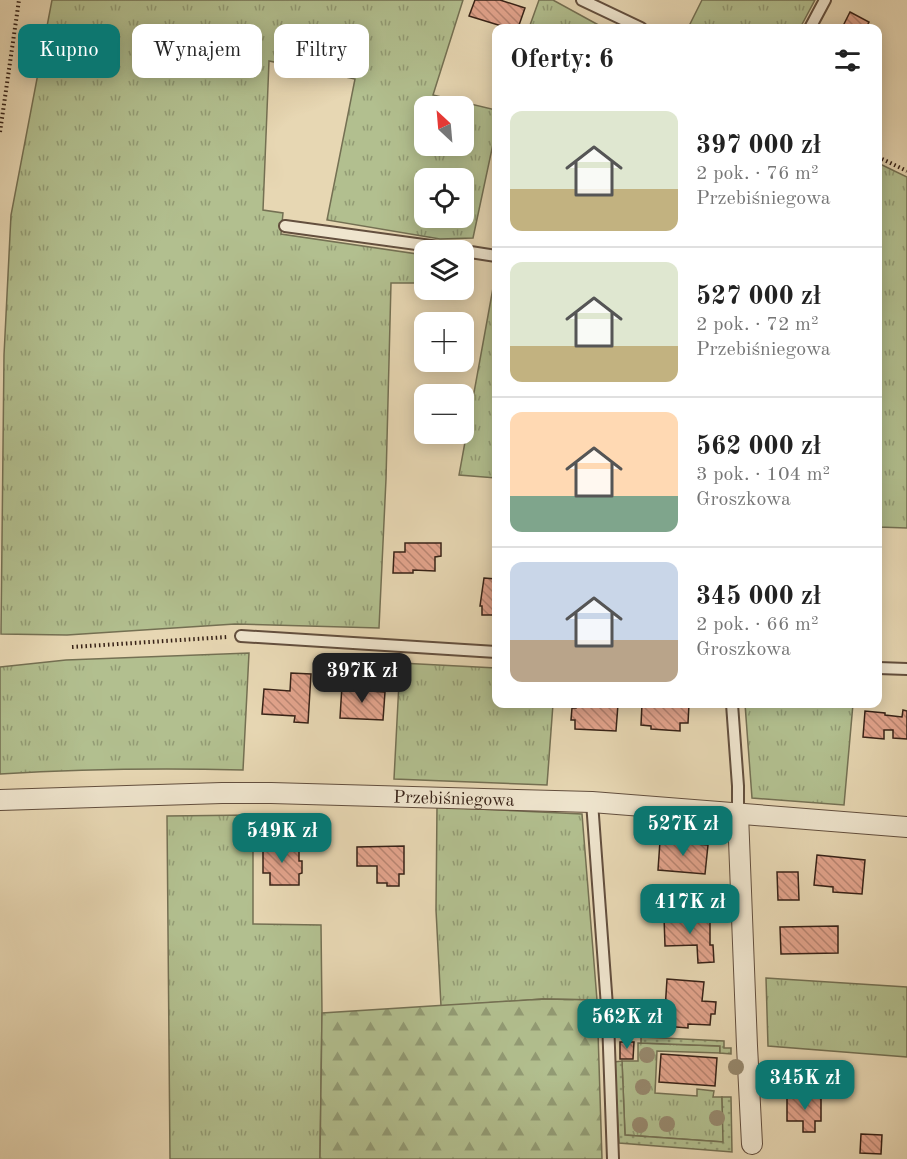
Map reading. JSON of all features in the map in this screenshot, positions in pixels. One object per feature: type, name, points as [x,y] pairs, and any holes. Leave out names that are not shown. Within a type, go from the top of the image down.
[{"type":"street","name":"Przebiśniegowa","points":[[0,800],[251,793],[592,802],[907,827]]},
{"type":"street","points":[[738,814],[752,1144]]},
{"type":"lane","points":[[582,0],[633,24]]},
{"type":"lane","points":[[812,24],[825,0]]},
{"type":"lane","points":[[285,226],[414,244]]},
{"type":"lane","points":[[474,253],[492,255]]},
{"type":"lane","points":[[241,636],[492,652]]},
{"type":"lane","points":[[882,668],[907,669]]},
{"type":"lane","points":[[732,708],[738,814]]},
{"type":"lane","points":[[592,802],[608,1020],[613,1159]]},
{"type":"path","points":[[0,132],[19,0]]},
{"type":"path","points":[[882,159],[907,171]]},
{"type":"path","points":[[72,647],[241,636]]},
{"type":"green space","points":[[52,0],[463,0],[433,95],[437,96],[414,96],[414,156],[474,156],[474,105],[492,109],[492,149],[473,238],[440,239],[327,220],[355,79],[350,78],[369,78],[369,24],[274,24],[274,62],[269,61],[263,210],[283,213],[281,234],[414,254],[414,283],[391,283],[386,479],[379,628],[235,624],[67,635],[1,634],[4,355],[11,215],[37,78],[120,78],[120,24],[47,24]]},
{"type":"green space","points":[[539,0],[553,0],[597,24],[530,24]]},
{"type":"green space","points":[[702,0],[815,0],[802,24],[690,24]]},
{"type":"green space","points":[[882,165],[907,177],[907,528],[882,527]]},
{"type":"green space","points":[[492,294],[492,478],[459,475],[465,444],[474,444],[474,392]]},
{"type":"green space","points":[[249,653],[243,770],[122,769],[0,774],[0,667],[66,660]]},
{"type":"green space","points":[[400,663],[492,668],[492,708],[553,708],[547,785],[394,779]]},
{"type":"green space","points":[[745,708],[853,708],[844,805],[752,798]]},
{"type":"green space","points":[[437,807],[582,814],[597,1000],[543,999],[441,1006],[436,910]]},
{"type":"green space","points":[[253,815],[253,924],[321,925],[320,1159],[170,1159],[167,816]]},
{"type":"green space","points":[[766,978],[907,987],[907,1057],[768,1046]]},
{"type":"green space","points":[[543,999],[597,1000],[602,1159],[320,1159],[322,1013]]},
{"type":"green space","points":[[641,1037],[724,1041],[724,1048],[731,1048],[731,1054],[720,1053],[720,1046],[641,1043]]},
{"type":"green space","points":[[638,1043],[720,1046],[720,1053],[657,1051],[655,1093],[697,1096],[697,1089],[714,1091],[713,1097],[722,1097],[724,1142],[625,1135],[622,1061],[638,1061]]},
{"type":"green space","points":[[622,1061],[625,1135],[723,1142],[722,1097],[731,1097],[732,1152],[619,1143],[614,1062]]},
{"type":"building","points":[[475,0],[500,0],[525,8],[519,24],[495,24],[469,16]]},
{"type":"building","points":[[850,12],[869,22],[868,24],[844,24]]},
{"type":"building","points":[[405,543],[441,543],[441,556],[435,557],[435,571],[413,570],[413,573],[393,573],[394,552],[405,552]]},
{"type":"building","points":[[484,578],[492,579],[492,615],[482,615],[482,606],[480,606]]},
{"type":"building","points":[[291,673],[311,674],[308,723],[294,722],[295,716],[262,714],[264,689],[290,691]]},
{"type":"building","points":[[342,685],[356,685],[355,690],[385,692],[383,720],[340,718]]},
{"type":"building","points":[[572,708],[618,708],[616,731],[575,729],[575,720],[571,720]]},
{"type":"building","points":[[642,708],[689,708],[688,723],[680,723],[680,731],[651,729],[651,726],[641,725]]},
{"type":"building","points":[[903,710],[907,711],[907,739],[893,738],[893,730],[884,730],[884,739],[863,737],[865,711],[902,717]]},
{"type":"building","points":[[660,841],[708,845],[705,874],[658,870]]},
{"type":"building","points":[[263,842],[283,843],[283,849],[299,849],[302,873],[299,874],[299,885],[270,885],[270,873],[263,873]]},
{"type":"building","points":[[404,846],[404,874],[399,874],[399,886],[377,883],[377,866],[357,866],[357,847]]},
{"type":"building","points":[[817,855],[865,860],[862,894],[833,892],[833,887],[814,885]]},
{"type":"building","points":[[777,872],[798,872],[799,900],[778,900]]},
{"type":"building","points":[[710,916],[710,945],[713,945],[714,962],[698,963],[697,945],[665,946],[664,917]]},
{"type":"building","points":[[838,926],[838,953],[781,954],[780,927]]},
{"type":"building","points":[[667,979],[704,982],[702,1001],[716,1002],[715,1014],[711,1014],[710,1025],[688,1024],[688,1028],[664,1026]]},
{"type":"building","points":[[620,1042],[634,1042],[633,1059],[620,1059]]},
{"type":"building","points":[[661,1054],[717,1058],[715,1086],[659,1082]]},
{"type":"building","points":[[798,1095],[821,1098],[821,1121],[815,1121],[815,1132],[803,1132],[803,1121],[787,1121],[787,1098],[798,1098]]},
{"type":"building","points":[[861,1134],[882,1135],[881,1154],[860,1153]]}]
